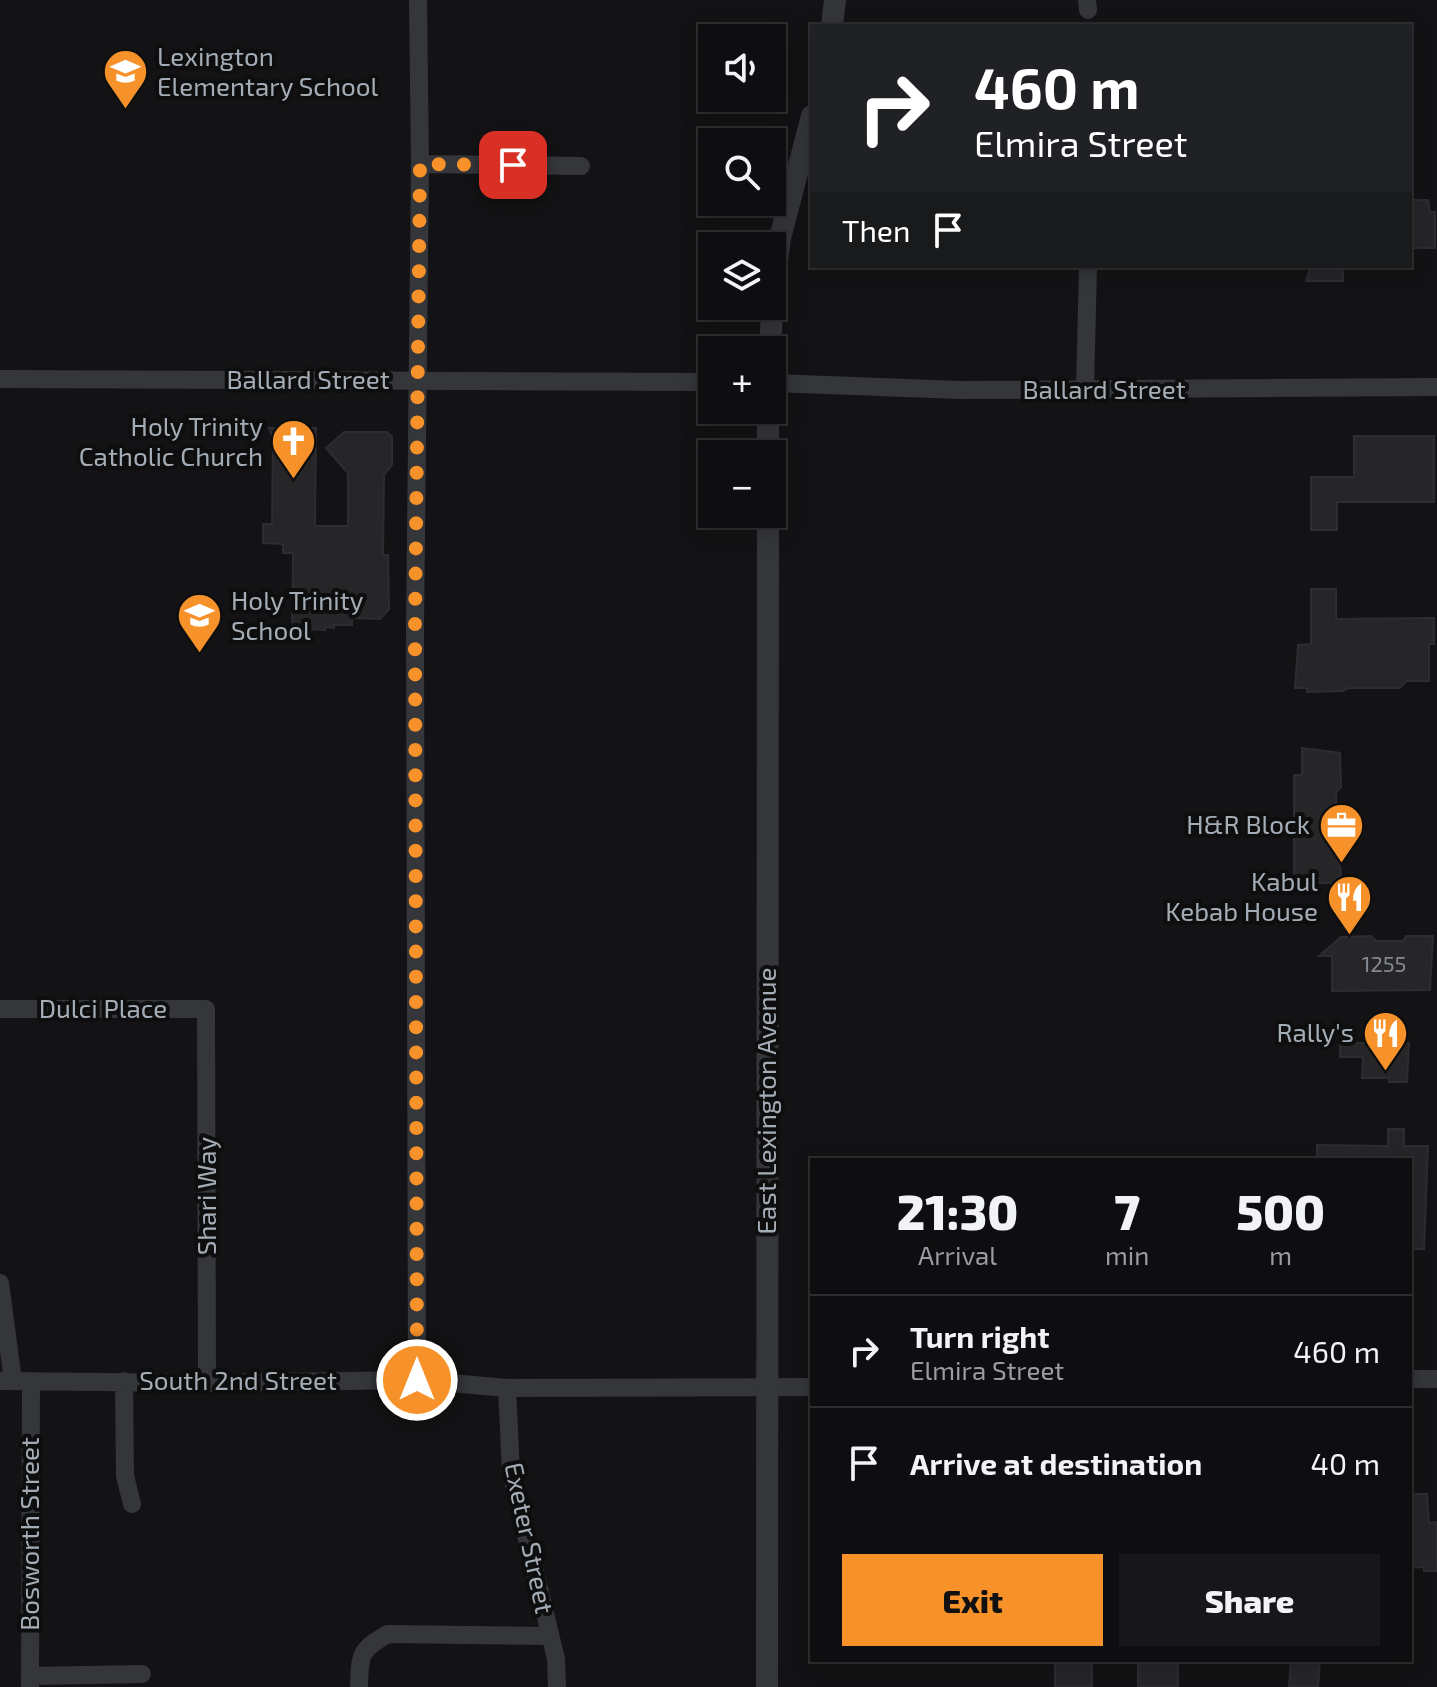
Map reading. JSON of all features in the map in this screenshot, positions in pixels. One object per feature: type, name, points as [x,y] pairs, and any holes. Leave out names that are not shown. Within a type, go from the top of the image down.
[{"type":"street","points":[[417,1380],[415,628],[420,164],[418,0]]},
{"type":"street","points":[[832,24],[835,0]]},
{"type":"street","points":[[771,336],[780,238],[810,124]]},
{"type":"street","points":[[420,164],[581,166]]},
{"type":"street","points":[[1085,389],[1088,268]]},
{"type":"street","name":"Ballard Street","points":[[0,379],[698,382]]},
{"type":"street","name":"Ballard Street","points":[[786,384],[960,390],[1437,387]]},
{"type":"street","name":"East Lexington Avenue","points":[[767,1687],[768,528]]},
{"type":"street","name":"Dulci Place","points":[[0,1009],[206,1009]]},
{"type":"street","name":"Shari Way","points":[[206,1009],[207,1383]]},
{"type":"street","name":"Bosworth Street","points":[[0,1283],[14,1381],[30,1681]]},
{"type":"street","points":[[1412,1379],[1437,1379]]},
{"type":"street","name":"South 2nd Street","points":[[14,1381],[207,1383],[417,1380],[507,1388],[810,1387]]},
{"type":"street","points":[[124,1381],[125,1476],[132,1504]]},
{"type":"street","name":"Exeter Street","points":[[507,1388],[511,1472],[556,1659],[557,1687]]},
{"type":"street","points":[[359,1687],[360,1657],[367,1646],[388,1634],[550,1636]]},
{"type":"street","points":[[30,1681],[142,1674]]},
{"type":"building","points":[[1412,200],[1428,200],[1430,212],[1435,212],[1435,248],[1412,248]]},
{"type":"building","points":[[1310,268],[1343,268],[1343,281],[1306,281]]},
{"type":"building","points":[[269,428],[316,428],[315,526],[348,526],[348,473],[326,448],[344,432],[387,432],[392,437],[392,465],[384,475],[383,555],[388,555],[389,609],[380,619],[352,618],[352,625],[292,633],[293,553],[283,553],[283,544],[263,543],[263,524],[272,524],[273,438]]},
{"type":"building","points":[[1354,436],[1434,436],[1434,502],[1337,502],[1337,530],[1311,530],[1311,477],[1354,477]]},
{"type":"building","points":[[1311,589],[1336,589],[1336,619],[1434,618],[1434,644],[1429,644],[1429,681],[1406,681],[1400,688],[1348,688],[1343,691],[1307,692],[1307,688],[1295,688],[1298,645],[1311,644]]},
{"type":"building","points":[[1302,748],[1340,753],[1341,787],[1336,792],[1341,883],[1294,883],[1294,775],[1302,775]]},
{"type":"building","points":[[1371,936],[1376,941],[1403,941],[1406,936],[1433,936],[1430,990],[1332,991],[1332,956],[1319,956],[1341,937]]},
{"type":"building","points":[[1340,1043],[1409,1043],[1407,1082],[1362,1078],[1363,1057],[1340,1057]]},
{"type":"building","points":[[1388,1129],[1404,1129],[1404,1146],[1428,1146],[1424,1249],[1412,1249],[1412,1158],[1317,1158],[1317,1145],[1388,1146]]},
{"type":"building","points":[[1412,1494],[1427,1494],[1429,1523],[1437,1522],[1437,1571],[1424,1571],[1424,1567],[1412,1568]]},
{"type":"building","points":[[1055,1662],[1092,1662],[1092,1687],[1055,1687]]},
{"type":"building","points":[[1138,1662],[1178,1662],[1178,1687],[1138,1687]]},
{"type":"building","points":[[1291,1662],[1320,1662],[1318,1687],[1289,1687]]},
{"type":"place","name":"Lexington Elementary School","points":[[126,111]]},
{"type":"place","name":"Holy Trinity Catholic Church","points":[[294,481]]},
{"type":"place","name":"Holy Trinity School","points":[[200,655]]},
{"type":"place","name":"H&R Block","points":[[1341,864]]},
{"type":"place","name":"Kabul Kebab House","points":[[1349,936]]},
{"type":"place","name":"Rally's","points":[[1385,1072]]},
{"type":"route","points":[[417,1380],[415,628],[420,164],[513,165]]}]
